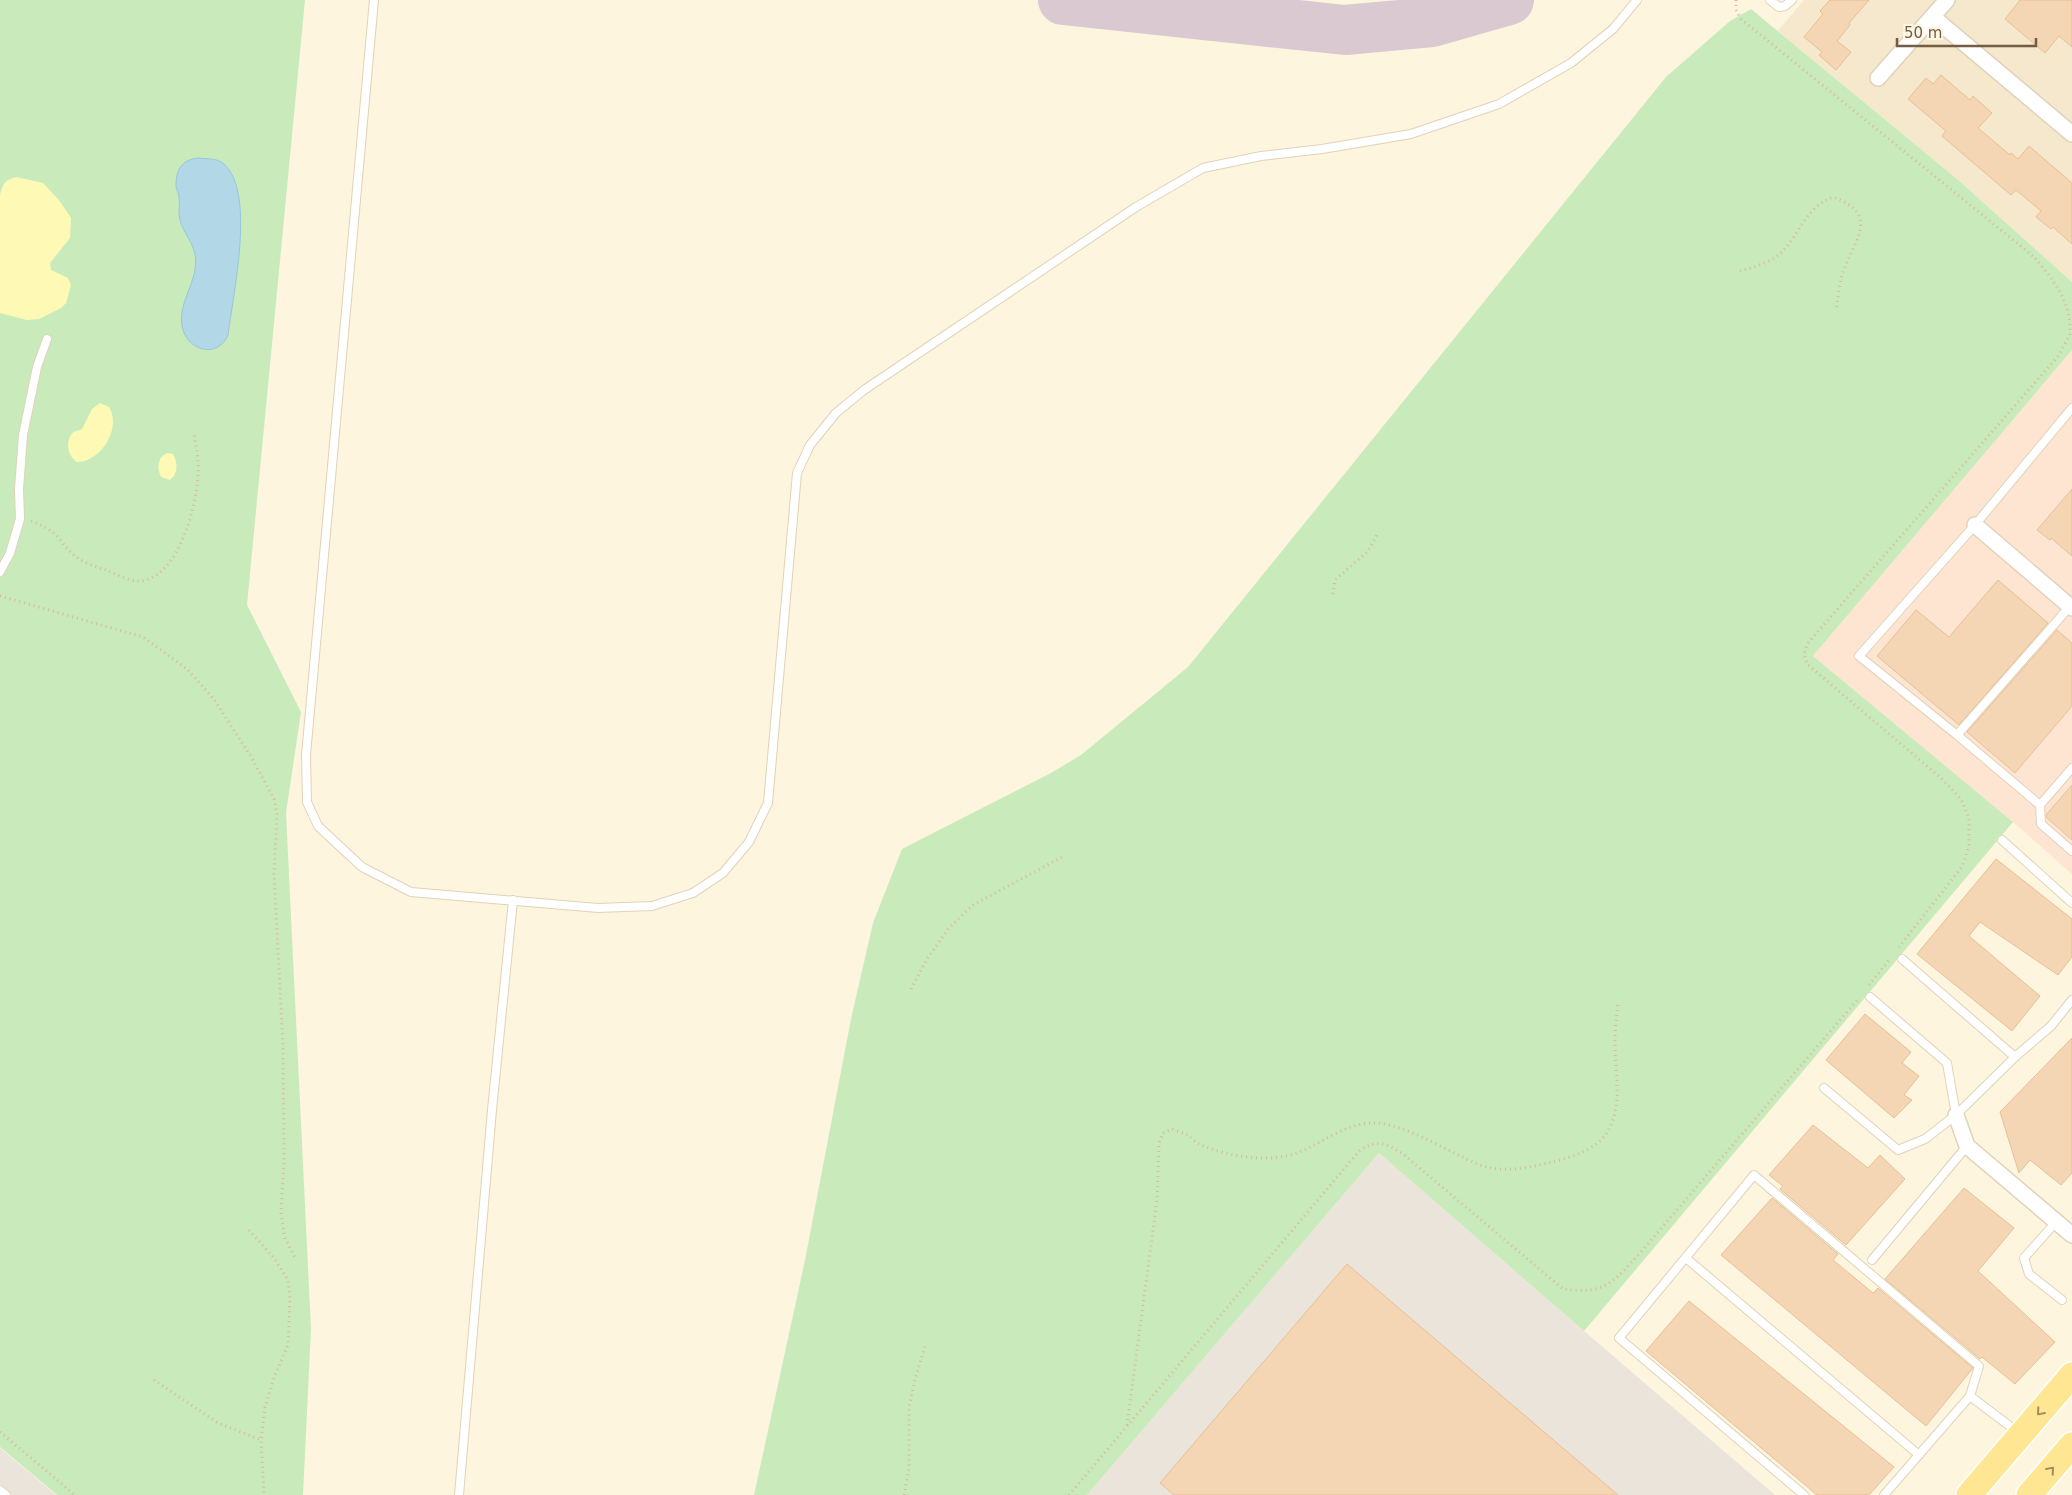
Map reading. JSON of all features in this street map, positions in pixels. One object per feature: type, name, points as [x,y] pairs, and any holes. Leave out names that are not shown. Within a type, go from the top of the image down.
[{"type":"main road","points":[[1969,1495],[2072,1375]]},
{"type":"main road","points":[[2029,1495],[2072,1445]]},
{"type":"street","points":[[1878,78],[1947,0]]},
{"type":"street","points":[[1933,17],[2072,134]]},
{"type":"street","points":[[1975,525],[2071,606]]},
{"type":"street","points":[[1956,1115],[1967,1146],[2072,1235]]},
{"type":"lane","points":[[374,0],[306,755],[308,802],[318,826],[362,866],[410,892],[598,908],[652,906],[693,893],[723,873],[749,842],[768,803],[797,472],[810,445],[836,413],[864,390],[1136,208],[1203,168],[1261,156],[1322,149],[1411,134],[1499,104],[1570,64],[1613,29],[1637,0]]},
{"type":"lane","points":[[1770,0],[1779,7],[1785,6],[1792,0]]},
{"type":"lane","points":[[0,572],[10,553],[20,519],[19,489],[23,435],[37,367],[47,339]]},
{"type":"lane","points":[[2040,805],[1859,656],[1975,525],[2072,408]]},
{"type":"lane","points":[[1957,735],[2071,606]]},
{"type":"lane","points":[[2072,768],[2040,805],[2041,824],[2072,851]]},
{"type":"lane","points":[[2002,840],[2072,903]]},
{"type":"lane","points":[[460,1495],[492,1110],[513,900]]},
{"type":"lane","points":[[1902,959],[2015,1057]]},
{"type":"lane","points":[[1870,997],[1947,1063],[1956,1115]]},
{"type":"lane","points":[[1824,1088],[1898,1150],[1925,1139],[1956,1115],[2015,1057],[2051,1026],[2072,1000]]},
{"type":"lane","points":[[1872,1260],[1967,1146]]},
{"type":"lane","points":[[1804,1495],[1619,1338],[1754,1175],[1979,1366],[1970,1396],[1884,1495]]},
{"type":"lane","points":[[2056,1222],[2024,1258],[2029,1274],[2062,1300]]},
{"type":"lane","points":[[1686,1258],[1920,1455]]},
{"type":"lane","points":[[1970,1396],[2021,1434]]},
{"type":"lane","points":[[0,1490],[6,1495]]},
{"type":"path","points":[[1069,1495],[1346,1166],[1360,1150],[1372,1143],[1385,1144],[1403,1154],[1563,1290],[1583,1292],[1602,1288],[1617,1278],[1864,992],[1962,867],[1969,846],[1970,818],[1961,799],[1942,779],[1807,664],[1804,654],[1808,644],[2059,355],[2071,332],[2072,310],[2061,286],[2032,256],[1741,19],[1736,10],[1736,0]]},
{"type":"path","points":[[1740,271],[1765,263],[1779,255],[1792,241],[1820,202],[1832,197],[1846,202],[1857,211],[1862,224],[1857,243],[1842,275],[1836,310]]},
{"type":"path","points":[[20,519],[31,521],[47,528],[57,536],[69,551],[88,563],[138,581],[155,576],[174,555],[184,538],[191,515],[198,472],[194,434]]},
{"type":"path","points":[[1333,594],[1335,580],[1368,551],[1378,533]]},
{"type":"path","points":[[0,596],[142,637],[181,664],[213,698],[250,755],[274,798],[276,814],[274,874],[282,1046],[284,1162],[281,1212],[285,1238],[296,1260]]},
{"type":"path","points":[[911,989],[927,959],[949,928],[973,905],[1064,856]]},
{"type":"path","points":[[1126,1427],[1156,1200],[1159,1143],[1163,1133],[1172,1129],[1186,1134],[1198,1144],[1220,1152],[1270,1157],[1294,1154],[1338,1132],[1375,1123],[1394,1126],[1483,1166],[1521,1169],[1554,1162],[1590,1148],[1602,1139],[1612,1123],[1618,1091],[1615,1040],[1618,1002]]},
{"type":"path","points":[[249,1230],[274,1258],[288,1280],[290,1296],[288,1345],[275,1375],[265,1407],[261,1440],[264,1495]]},
{"type":"path","points":[[904,1495],[909,1468],[910,1407],[915,1379],[926,1343]]},
{"type":"path","points":[[154,1380],[218,1423],[261,1440]]},
{"type":"path","points":[[0,1432],[75,1495]]},
{"type":"shaded area","points":[[1804,0],[2072,0],[2072,282],[1957,179],[1778,31]]},
{"type":"shaded area","points":[[2072,350],[2072,874],[2013,822],[1813,656]]},
{"type":"shaded area","points":[[1379,1153],[1584,1331],[1775,1495],[1087,1495]]},
{"type":"shaded area","points":[[0,1448],[56,1495],[0,1495]]},
{"type":"green space","points":[[0,0],[305,0],[247,605],[301,712],[286,813],[311,1329],[303,1495],[57,1495],[0,1447]]},
{"type":"green space","points":[[1751,9],[1957,179],[2072,282],[2072,350],[1813,656],[2013,822],[1584,1331],[1379,1153],[1087,1495],[754,1495],[805,1260],[851,1019],[873,923],[902,849],[1051,773],[1081,755],[1188,667],[1666,77],[1730,21]]},
{"type":"sand","points":[[16,177],[43,183],[59,200],[71,218],[70,238],[50,263],[51,270],[68,278],[71,285],[66,303],[61,308],[39,319],[27,320],[0,313],[0,196],[5,183]]},
{"type":"sand","points":[[100,403],[109,407],[112,415],[111,434],[101,450],[94,456],[77,462],[69,450],[69,439],[73,433],[82,429],[92,409]]},
{"type":"sand","points":[[167,453],[173,454],[176,461],[176,472],[170,480],[161,477],[159,470],[160,460]]},
{"type":"water","points":[[198,158],[221,162],[234,178],[239,197],[241,220],[240,245],[228,335],[218,347],[211,349],[204,349],[192,343],[183,330],[181,320],[196,265],[194,250],[180,220],[176,180],[178,171],[187,161]]},
{"type":"building","points":[[1830,0],[1869,0],[1849,23],[1850,25],[1837,41],[1851,52],[1836,70],[1819,55],[1822,52],[1804,37],[1823,14],[1820,11]]},
{"type":"building","points":[[2020,0],[2072,0],[2072,47],[2059,36],[2045,53],[2005,19]]},
{"type":"building","points":[[1941,75],[1970,100],[1973,96],[1992,113],[1978,128],[2010,155],[2011,153],[2018,159],[2029,146],[2072,183],[2072,244],[2053,227],[2051,229],[2036,217],[2041,211],[2016,190],[2011,195],[1942,136],[1946,131],[1908,99],[1926,78],[1933,84]]},
{"type":"building","points":[[2072,489],[2072,556],[2051,538],[2050,540],[2037,530]]},
{"type":"building","points":[[1998,580],[2048,623],[1959,725],[1877,656],[1916,610],[1949,637]]},
{"type":"building","points":[[2057,630],[2072,643],[2072,706],[2015,773],[1967,732]]},
{"type":"building","points":[[2072,785],[2072,840],[2046,815]]},
{"type":"building","points":[[1996,859],[2072,919],[2072,957],[2058,975],[1980,922],[1969,936],[2040,996],[2012,1031],[1917,954]]},
{"type":"building","points":[[1865,1014],[1911,1052],[1902,1063],[1919,1076],[1904,1095],[1912,1100],[1894,1118],[1826,1060]]},
{"type":"building","points":[[2072,1038],[2072,1173],[2061,1185],[2030,1160],[2019,1173],[2000,1112]]},
{"type":"building","points":[[1813,1125],[1868,1168],[1880,1155],[1905,1179],[1846,1245],[1780,1189],[1783,1186],[1769,1175]]},
{"type":"building","points":[[1964,1188],[2014,1228],[1978,1271],[2055,1342],[2015,1384],[1982,1357],[1980,1359],[1885,1279]]},
{"type":"building","points":[[1772,1198],[1838,1254],[1833,1260],[1873,1293],[1878,1288],[1973,1368],[1926,1426],[1721,1255]]},
{"type":"building","points":[[1347,1264],[1618,1495],[1174,1495],[1160,1483]]},
{"type":"building","points":[[1689,1301],[1894,1467],[1869,1495],[1817,1495],[1646,1351]]},
{"type":"taxiway","points":[[1063,0],[1345,30],[1432,22],[1509,0]]}]
